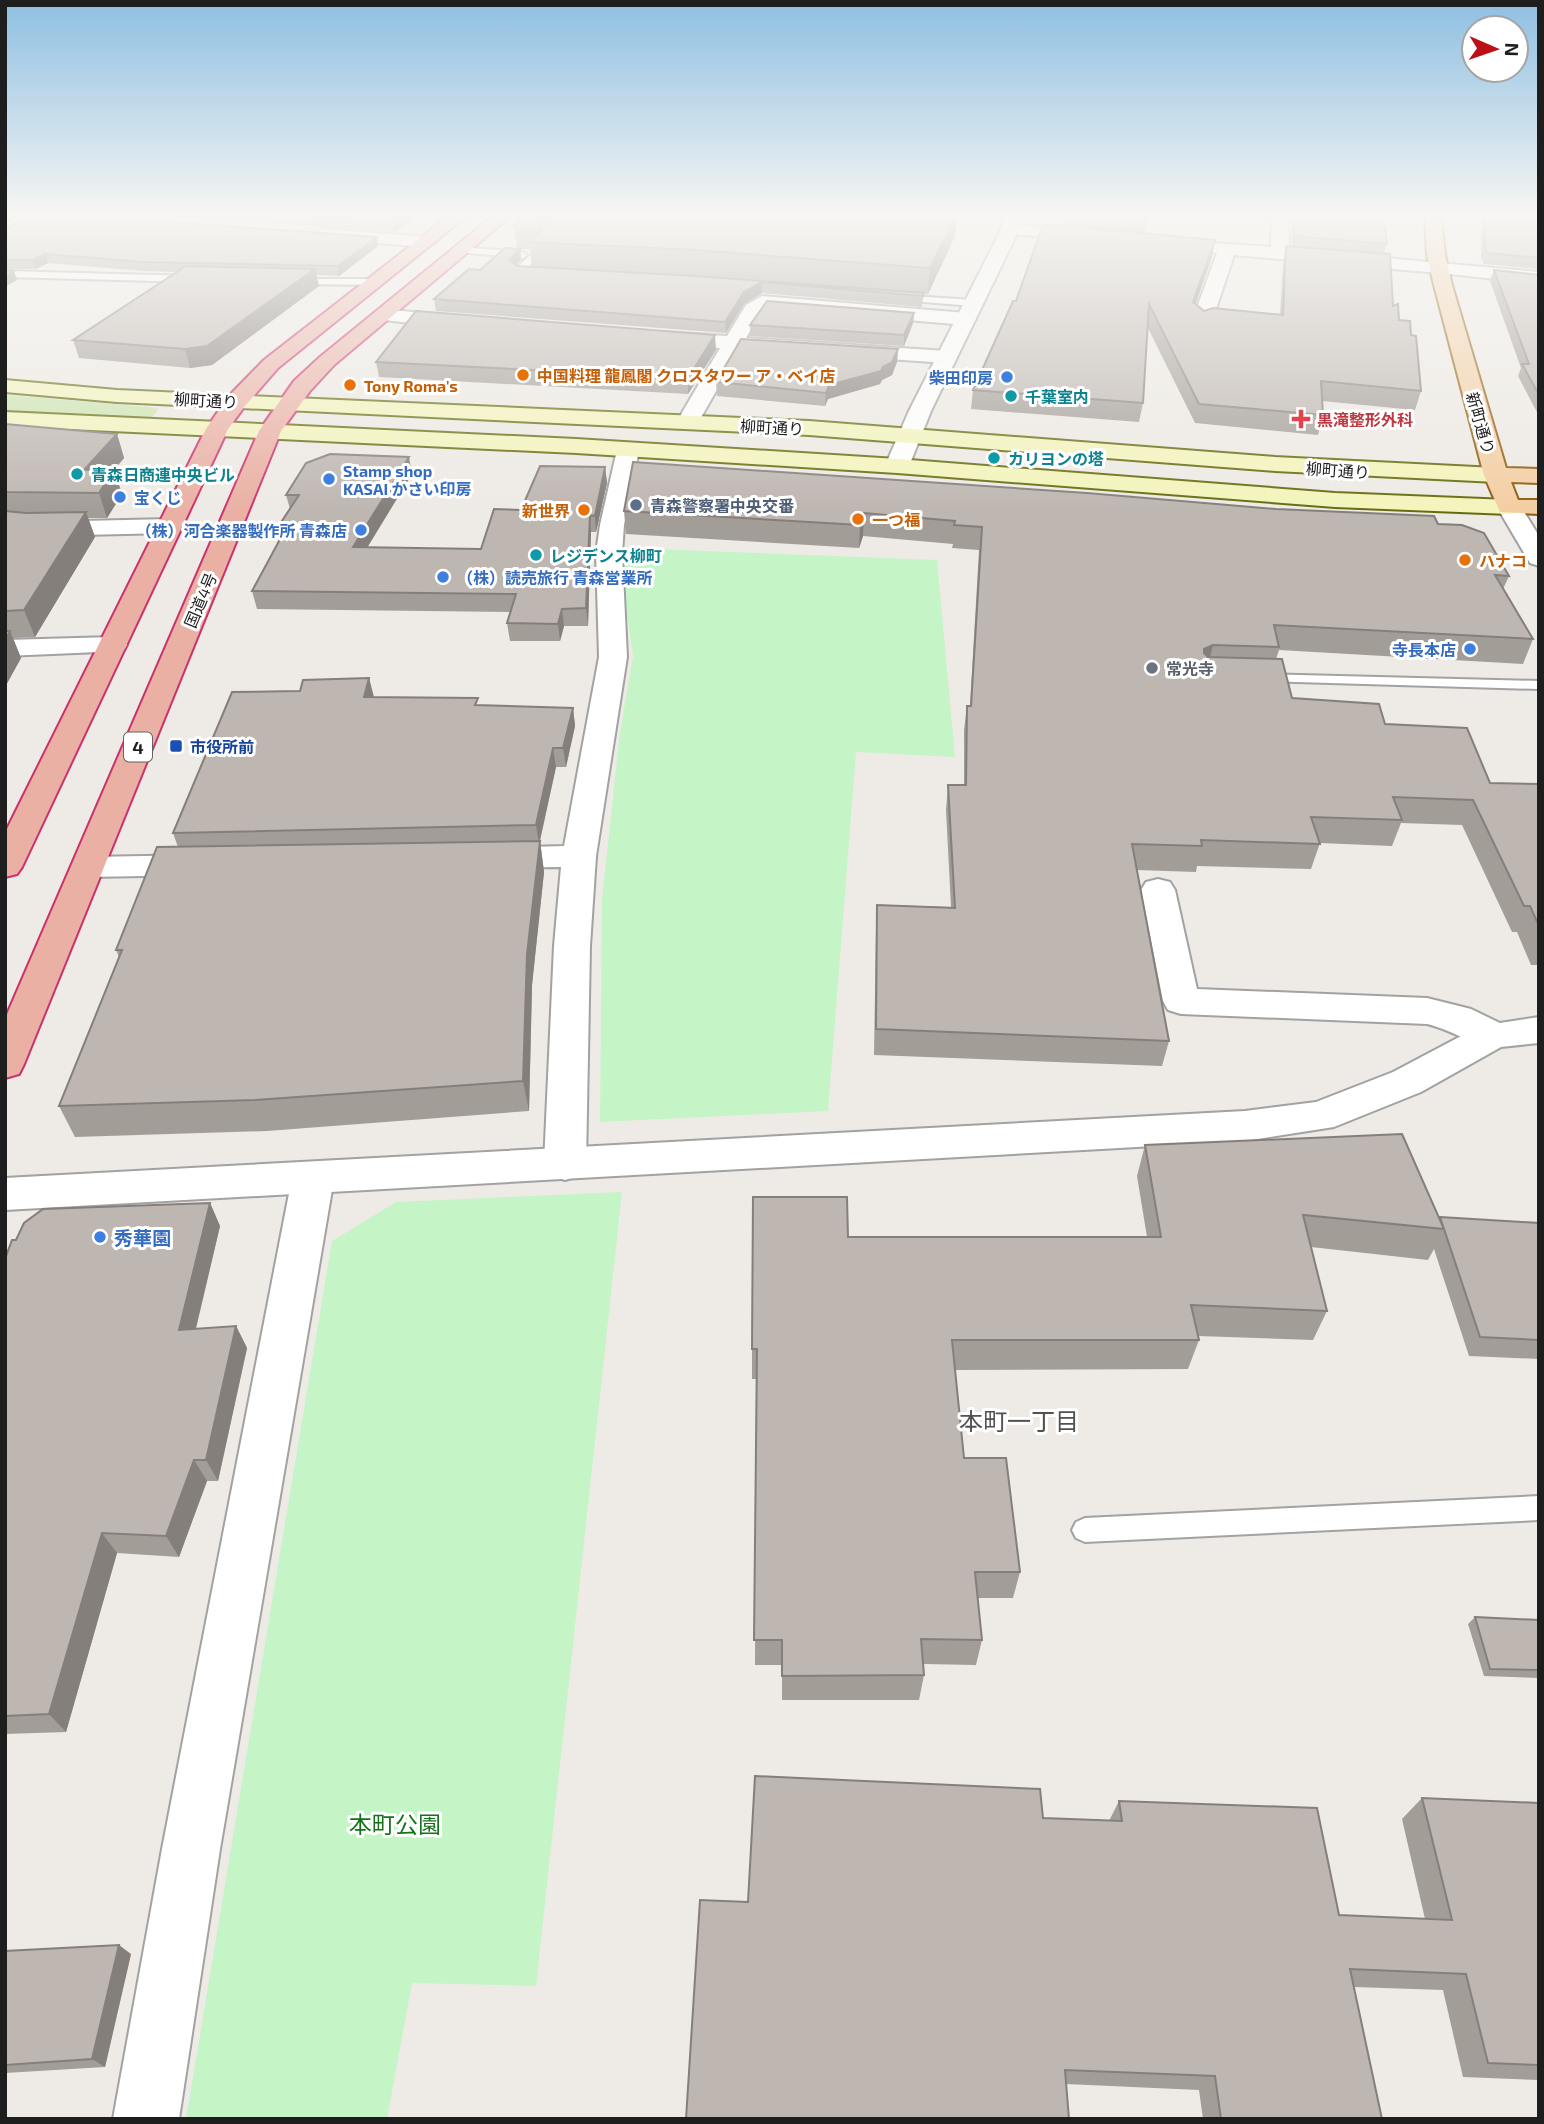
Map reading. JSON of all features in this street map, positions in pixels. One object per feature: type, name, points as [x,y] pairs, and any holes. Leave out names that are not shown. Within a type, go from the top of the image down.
[{"type":"highway","points":[[5,867],[218,429],[236,402],[271,364],[335,314]]},
{"type":"highway","name":"国道4号","points":[[5,1063],[270,431],[287,404],[327,361],[382,315]]},
{"type":"main road","name":"新町通り","points":[[1452,314],[1496,475],[1509,507]]},
{"type":"main road","name":"柳町通り","points":[[5,386],[117,396],[909,435],[1392,474],[1539,476]]},
{"type":"main road","name":"柳町通り","points":[[5,419],[628,450],[897,466],[1335,500],[1539,507]]},
{"type":"street","points":[[687,423],[750,314]]},
{"type":"street","points":[[897,466],[909,435],[968,314]]},
{"type":"street","points":[[1202,321],[1204,314]]},
{"type":"street","points":[[382,315],[479,324]]},
{"type":"street","points":[[641,336],[947,357]]},
{"type":"street","points":[[565,1164],[572,946],[579,856],[613,657],[609,553],[612,525],[628,450]]},
{"type":"street","points":[[1509,507],[1539,558]]},
{"type":"street","points":[[5,526],[36,529],[170,526]]},
{"type":"street","points":[[5,648],[113,645]]},
{"type":"street","points":[[455,859],[579,856]]},
{"type":"street","points":[[88,867],[234,865]]},
{"type":"street","points":[[1157,890],[1181,1001],[1427,1011],[1458,1018],[1493,1035]]},
{"type":"street","points":[[5,1194],[1245,1126],[1320,1116],[1407,1082],[1493,1035],[1539,1030]]},
{"type":"street","points":[[146,2119],[191,1850],[313,1178]]},
{"type":"lane","points":[[1248,677],[1539,685]]},
{"type":"lane","points":[[1085,1530],[1539,1508]]},
{"type":"green space","points":[[5,395],[159,409],[152,417],[5,412]]},
{"type":"green space","points":[[626,548],[937,560],[955,757],[856,752],[828,1111],[600,1122],[602,899],[620,732],[633,656],[625,599]]},
{"type":"green space","name":"本町公園","points":[[622,1192],[536,1986],[412,1983],[387,2119],[186,2119],[332,1241],[396,1202]]},
{"type":"building","points":[[113,314],[252,314],[207,346],[185,349],[73,340]]},
{"type":"building","points":[[414,314],[455,314],[715,335],[688,378],[376,362]]},
{"type":"building","points":[[625,314],[730,314],[725,322]]},
{"type":"building","points":[[758,314],[913,314],[904,335],[750,325]]},
{"type":"building","points":[[1007,314],[1148,314],[1143,403],[973,390]]},
{"type":"building","points":[[1154,314],[1399,314],[1399,320],[1410,321],[1411,335],[1416,336],[1421,391],[1321,381],[1323,415],[1199,404]]},
{"type":"building","points":[[1510,314],[1539,314],[1539,395],[1522,364],[1529,364]]},
{"type":"building","points":[[741,339],[898,349],[892,362],[881,371],[829,385],[826,393],[716,382]]},
{"type":"building","points":[[5,424],[117,434],[84,470],[114,469],[99,493],[5,492]]},
{"type":"building","points":[[330,454],[409,457],[353,547],[481,549],[494,509],[521,510],[540,466],[605,467],[595,516],[590,515],[586,608],[562,609],[558,624],[507,623],[516,594],[252,591],[285,530],[276,530],[299,495],[286,495],[306,463]]},
{"type":"building","points":[[633,462],[1087,493],[1276,509],[1434,516],[1438,524],[1462,525],[1484,533],[1509,576],[1495,575],[1533,639],[1274,625],[1279,647],[1213,645],[1204,649],[1204,653],[1208,657],[1282,659],[1292,698],[1379,704],[1385,724],[1467,728],[1490,783],[1539,784],[1539,926],[1530,906],[1524,906],[1473,800],[1393,797],[1402,820],[1311,817],[1320,844],[1201,840],[1202,846],[1132,844],[1169,1041],[876,1029],[877,905],[955,908],[948,785],[966,785],[967,706],[971,706],[982,527],[954,525],[955,521],[864,513],[860,525],[624,511]]},
{"type":"building","points":[[5,511],[86,512],[24,610],[5,611]]},
{"type":"building","points":[[369,678],[364,697],[478,698],[475,705],[573,708],[563,748],[553,748],[536,825],[173,833],[232,692],[300,691],[303,680]]},
{"type":"building","points":[[540,841],[527,954],[523,1081],[255,1100],[59,1106],[122,950],[116,950],[157,847]]},
{"type":"building","points":[[1402,1134],[1444,1229],[1303,1215],[1327,1311],[1191,1305],[1199,1340],[952,1340],[964,1458],[1006,1458],[1020,1572],[975,1572],[982,1640],[921,1639],[924,1675],[782,1676],[782,1640],[754,1640],[757,1349],[752,1349],[753,1197],[847,1197],[848,1237],[1161,1237],[1145,1145]]},
{"type":"building","points":[[210,1203],[179,1330],[236,1326],[206,1460],[194,1460],[166,1536],[102,1533],[49,1714],[5,1716],[5,1259],[12,1240],[16,1240],[24,1223],[43,1209]]},
{"type":"building","points":[[1440,1217],[1539,1223],[1539,1340],[1480,1337]]},
{"type":"building","points":[[1475,1617],[1539,1620],[1539,1670],[1490,1669]]},
{"type":"building","points":[[755,1776],[1040,1789],[1043,1818],[1122,1821],[1119,1801],[1317,1808],[1339,1915],[1452,1920],[1422,1798],[1539,1803],[1539,2065],[1488,2063],[1466,1974],[1350,1969],[1382,2119],[1221,2119],[1215,2076],[1065,2070],[1069,2119],[686,2119],[700,1900],[748,1902]]},
{"type":"building","points":[[119,1945],[92,2059],[5,2065],[5,1951]]},
{"type":"place","name":"中国料理 龍鳳閣 クロスタワー ア・ベイ店","points":[[523,375]]},
{"type":"place","name":"柴田印房","points":[[1007,377]]},
{"type":"place","name":"Tony Roma's","points":[[350,385]]},
{"type":"place","name":"千葉室内","points":[[1011,396]]},
{"type":"place","name":"黒滝整形外科","points":[[1301,419]]},
{"type":"place","name":"カリヨンの塔","points":[[994,458]]},
{"type":"place","name":"青森日商連中央ビル","points":[[77,474]]},
{"type":"place","name":"Stamp shop KASAI かさい印房","points":[[329,479]]},
{"type":"place","name":"宝くじ","points":[[120,497]]},
{"type":"place","name":"青森警察署中央交番","points":[[636,505]]},
{"type":"place","name":"新世界","points":[[584,510]]},
{"type":"place","name":"一つ福","points":[[858,519]]},
{"type":"place","name":"（株）河合楽器製作所 青森店","points":[[361,530]]},
{"type":"place","name":"レジデンス柳町","points":[[536,555]]},
{"type":"place","name":"ハナコ","points":[[1465,560]]},
{"type":"place","name":"（株）読売旅行 青森営業所","points":[[443,577]]},
{"type":"place","name":"寺長本店","points":[[1470,649]]},
{"type":"place","name":"常光寺","points":[[1152,668]]},
{"type":"place","name":"市役所前","points":[[176,746]]},
{"type":"place","name":"秀華園","points":[[100,1237]]},
{"type":"district","name":"本町一丁目","points":[[1019,1420]]}]
